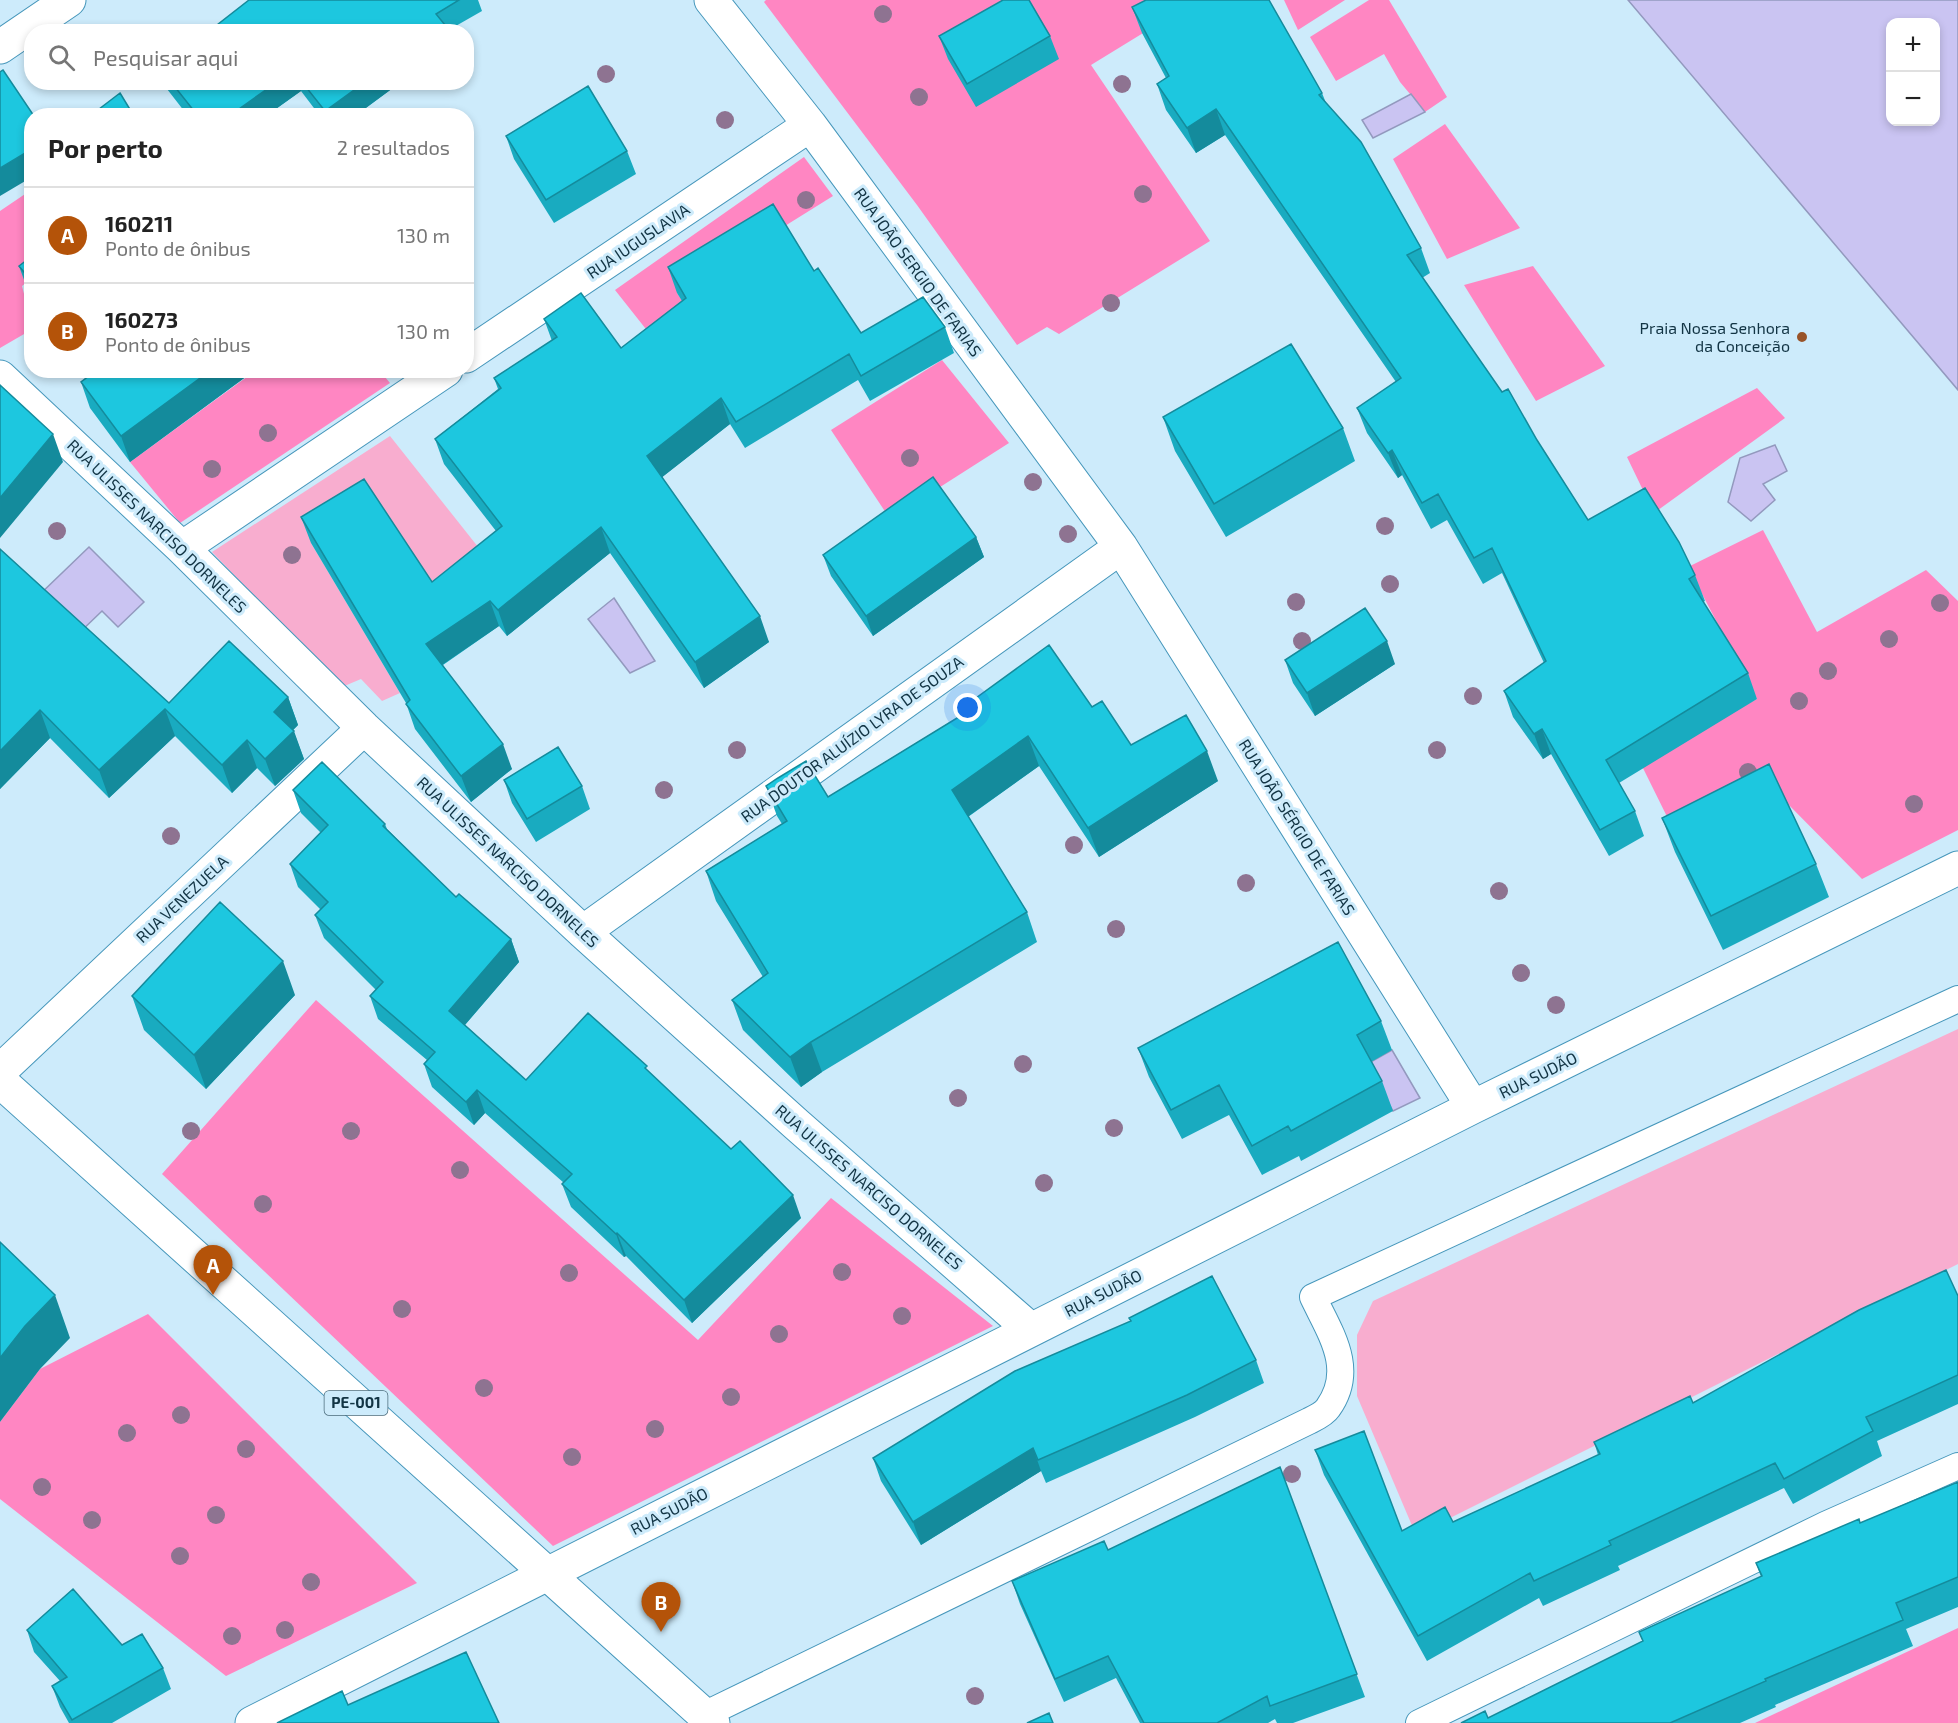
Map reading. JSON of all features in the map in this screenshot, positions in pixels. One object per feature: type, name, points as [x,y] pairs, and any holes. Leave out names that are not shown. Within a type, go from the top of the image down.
[{"type":"street","points":[[34,24],[69,0]]},
{"type":"street","name":"RUA JOÃO SERGIO DE FARIAS","points":[[711,0],[810,125],[1121,547]]},
{"type":"street","points":[[0,47],[24,31]]},
{"type":"street","name":"RUA IUGUSLAVIA","points":[[474,351],[810,125]]},
{"type":"street","name":"RUA ULISSES NARCISO DORNELES","points":[[0,377],[182,548],[364,728],[583,932],[787,1116],[1031,1330]]},
{"type":"street","points":[[182,548],[434,378]]},
{"type":"street","name":"RUA DOUTOR ALUÍZIO LYRA DE SOUZA","points":[[583,932],[1121,547]]},
{"type":"street","name":"RUA JOÃO SÉRGIO DE FARIAS","points":[[1121,547],[1473,1107]]},
{"type":"street","name":"RUA VENEZUELA","points":[[0,1071],[364,728]]},
{"type":"street","name":"RUA SUDÃO","points":[[252,1723],[545,1573],[1473,1107],[1958,868]]},
{"type":"street","name":"PE-001","points":[[0,1081],[545,1573],[701,1720]]},
{"type":"lane","points":[[701,1720],[1328,1410],[1340,1384],[1341,1358],[1313,1297],[1958,999]]},
{"type":"lane","points":[[1419,1723],[1825,1525],[1958,1466]]},
{"type":"shaded area","points":[[766,0],[1197,0],[1091,65],[1210,241],[1059,334],[1047,327],[1017,345],[917,205],[764,2]]},
{"type":"shaded area","points":[[1284,0],[1345,0],[1298,30]]},
{"type":"shaded area","points":[[1369,0],[1389,0],[1447,97],[1425,112],[1400,82],[1384,54],[1336,81],[1310,37]]},
{"type":"shaded area","points":[[1628,0],[1958,0],[1958,390]]},
{"type":"shaded area","points":[[1411,94],[1425,112],[1373,138],[1362,120]]},
{"type":"shaded area","points":[[1445,124],[1520,228],[1447,259],[1393,159]]},
{"type":"shaded area","points":[[804,157],[833,196],[677,293],[707,338],[672,362],[615,290]]},
{"type":"shaded area","points":[[24,195],[24,284],[22,286],[24,334],[0,348],[0,211]]},
{"type":"shaded area","points":[[1533,266],[1605,366],[1536,401],[1464,285]]},
{"type":"shaded area","points":[[942,360],[1009,443],[890,519],[831,430]]},
{"type":"shaded area","points":[[245,378],[386,378],[390,383],[180,523],[130,462]]},
{"type":"shaded area","points":[[1757,388],[1785,418],[1654,513],[1627,457]]},
{"type":"shaded area","points":[[390,436],[490,562],[439,604],[311,543],[400,693],[382,701],[361,679],[342,687],[212,552]]},
{"type":"shaded area","points":[[1775,445],[1787,471],[1763,484],[1775,500],[1751,521],[1728,502],[1740,458]]},
{"type":"shaded area","points":[[1763,530],[1817,632],[1926,570],[1958,601],[1958,830],[1862,879],[1781,797],[1685,853],[1640,762],[1757,699],[1688,567]]},
{"type":"shaded area","points":[[89,547],[144,602],[118,627],[102,611],[76,636],[35,599]]},
{"type":"shaded area","points":[[614,598],[655,661],[630,673],[588,619]]},
{"type":"shaded area","points":[[316,1000],[698,1340],[831,1198],[993,1326],[553,1546],[162,1174]]},
{"type":"shaded area","points":[[1958,1029],[1958,1264],[1416,1535],[1357,1396],[1357,1335],[1373,1301]]},
{"type":"shaded area","points":[[1392,1050],[1420,1098],[1393,1111],[1367,1064]]},
{"type":"shaded area","points":[[148,1314],[417,1583],[226,1676],[0,1499],[0,1422],[40,1369]]},
{"type":"shaded area","points":[[1958,1628],[1958,1723],[1755,1723]]},
{"type":"building","points":[[249,0],[459,0],[436,14],[444,24],[218,24]]},
{"type":"building","points":[[1003,0],[1029,0],[1050,36],[967,84],[939,36]]},
{"type":"building","points":[[1146,0],[1269,0],[1322,93],[1319,95],[1361,142],[1421,248],[1407,255],[1502,392],[1508,389],[1537,440],[1588,520],[1645,488],[1679,542],[1695,575],[1689,579],[1748,673],[1606,760],[1635,811],[1600,830],[1542,729],[1534,734],[1504,691],[1546,661],[1492,548],[1474,558],[1438,494],[1422,503],[1392,450],[1388,453],[1357,408],[1401,378],[1216,109],[1187,128],[1157,84],[1169,76],[1132,7]]},
{"type":"building","points":[[3,70],[29,108],[24,108],[24,154],[0,168],[0,72]]},
{"type":"building","points":[[588,86],[627,151],[546,200],[506,136]]},
{"type":"building","points":[[177,90],[266,90],[240,108],[192,108]]},
{"type":"building","points":[[308,90],[354,90],[329,108],[323,108]]},
{"type":"building","points":[[120,93],[129,108],[100,108]]},
{"type":"building","points":[[773,204],[814,271],[818,268],[861,333],[923,297],[945,327],[861,376],[849,354],[736,422],[721,398],[647,456],[760,616],[695,662],[601,527],[498,610],[490,601],[426,644],[503,744],[461,776],[406,704],[410,700],[301,517],[364,479],[432,582],[502,526],[435,439],[501,388],[494,378],[557,337],[544,319],[581,293],[621,348],[686,298],[668,267]]},
{"type":"building","points":[[24,262],[24,272],[19,266]]},
{"type":"building","points":[[1291,344],[1343,428],[1214,504],[1163,417]]},
{"type":"building","points":[[86,378],[200,378],[121,436],[81,382]]},
{"type":"building","points":[[0,385],[53,434],[0,498]]},
{"type":"building","points":[[933,477],[976,537],[866,616],[823,555]]},
{"type":"building","points":[[0,549],[169,703],[229,641],[288,697],[274,712],[294,731],[265,759],[247,740],[222,765],[165,709],[99,770],[40,710],[0,751]]},
{"type":"building","points":[[1365,608],[1387,641],[1307,693],[1285,660]]},
{"type":"building","points":[[1049,645],[1092,707],[1102,701],[1131,745],[1186,715],[1207,751],[1088,828],[1028,736],[952,790],[1027,912],[811,1042],[790,1057],[732,1000],[768,973],[706,871],[787,821],[766,786],[778,778],[806,761],[828,797],[962,715],[958,711]]},
{"type":"building","points":[[558,747],[582,786],[527,819],[504,780]]},
{"type":"building","points":[[322,762],[456,897],[459,894],[511,939],[449,1011],[526,1080],[588,1013],[647,1066],[645,1068],[731,1149],[740,1141],[793,1195],[684,1300],[617,1233],[562,1184],[572,1174],[477,1090],[466,1102],[424,1064],[435,1052],[370,996],[383,982],[315,915],[328,902],[290,864],[328,825],[293,790]]},
{"type":"building","points":[[1769,764],[1816,864],[1711,916],[1662,818]]},
{"type":"building","points":[[220,902],[283,961],[194,1055],[132,996]]},
{"type":"building","points":[[1338,942],[1381,1021],[1357,1035],[1382,1081],[1291,1131],[1288,1126],[1252,1146],[1219,1085],[1171,1110],[1138,1048]]},
{"type":"building","points":[[0,1242],[55,1295],[25,1326],[0,1358]]},
{"type":"building","points":[[1946,1270],[1958,1296],[1958,1375],[1866,1417],[1873,1431],[1784,1479],[1775,1463],[1609,1541],[1611,1545],[1534,1581],[1530,1573],[1418,1636],[1315,1450],[1364,1431],[1402,1531],[1445,1507],[1453,1522],[1600,1454],[1594,1442],[1690,1396],[1693,1403],[1859,1310]]},
{"type":"building","points":[[1212,1276],[1256,1360],[1187,1395],[1038,1460],[1033,1448],[913,1522],[873,1458],[1015,1371],[1131,1321],[1129,1318]]},
{"type":"building","points":[[1280,1467],[1357,1674],[1270,1706],[1267,1696],[1217,1723],[1144,1723],[1108,1656],[1055,1679],[1012,1581],[1104,1541],[1108,1550]]},
{"type":"building","points":[[1958,1482],[1958,1577],[1896,1603],[1903,1620],[1765,1679],[1766,1681],[1670,1723],[1461,1723],[1485,1711],[1488,1718],[1643,1641],[1639,1632],[1762,1576],[1756,1563],[1859,1519],[1860,1523]]},
{"type":"building","points":[[73,1589],[122,1645],[142,1634],[163,1668],[72,1720],[52,1686],[67,1677],[27,1630]]},
{"type":"building","points":[[466,1652],[499,1723],[277,1723],[342,1691],[348,1705]]},
{"type":"building","points":[[1049,1713],[1053,1723],[1027,1723]]},
{"type":"place","name":"Praia Nossa Senhora da Conceição","points":[[1802,337]]},
{"type":"place","name":"160211","points":[[213,1295]]},
{"type":"place","name":"160273","points":[[661,1632]]}]
